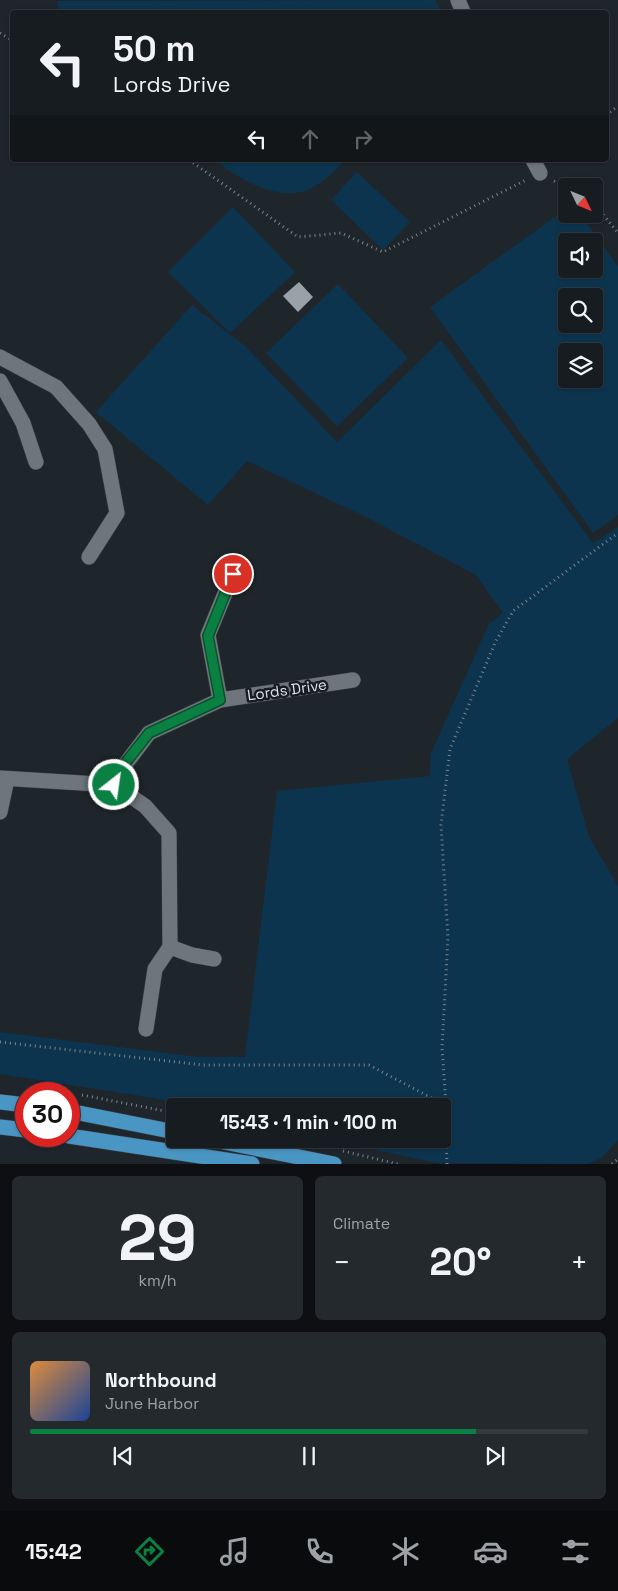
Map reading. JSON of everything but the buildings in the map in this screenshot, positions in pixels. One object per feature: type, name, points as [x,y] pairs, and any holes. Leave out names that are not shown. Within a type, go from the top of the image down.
[{"type":"main road","points":[[0,1102],[15,1104]]},
{"type":"main road","points":[[80,1113],[166,1130]]},
{"type":"main road","points":[[0,1127],[15,1129]]},
{"type":"main road","points":[[80,1138],[252,1164]]},
{"type":"main road","points":[[254,1148],[334,1164]]},
{"type":"street","points":[[0,357],[56,388],[89,424],[105,449],[117,513],[89,557]]},
{"type":"street","points":[[0,381],[23,423],[36,462]]},
{"type":"street","points":[[220,700],[208,636],[233,574]]},
{"type":"street","name":"Lords Drive","points":[[114,785],[126,762],[149,733],[220,700],[354,680]]},
{"type":"street","points":[[0,812],[4,778],[114,785],[144,806],[169,834],[170,947],[155,968],[146,1029]]},
{"type":"street","points":[[170,947],[192,955],[214,959]]},
{"type":"path","points":[[192,162],[298,236],[341,233],[383,252],[537,166]]},
{"type":"path","points":[[603,215],[618,234]]},
{"type":"path","points":[[446,1098],[442,1048],[448,938],[441,825],[450,749],[495,643],[513,612],[618,533]]},
{"type":"path","points":[[0,1042],[203,1065],[369,1065],[433,1098]]},
{"type":"path","points":[[446,1148],[447,1164]]},
{"type":"path","points":[[612,1164],[618,1160]]},
{"type":"shaded area","points":[[435,0],[440,10],[59,10],[57,1]]},
{"type":"shaded area","points":[[218,162],[344,162],[334,172],[310,189],[298,193],[272,191],[235,175]]},
{"type":"shaded area","points":[[357,172],[410,222],[383,250],[331,200]]},
{"type":"shaded area","points":[[233,207],[295,272],[230,333],[168,272]]},
{"type":"shaded area","points":[[558,215],[558,223],[587,223],[594,233],[558,233],[558,278],[603,278],[603,245],[618,266],[618,515],[593,533],[430,307]]},
{"type":"shaded area","points":[[338,284],[408,358],[337,426],[266,353]]},
{"type":"shaded area","points":[[192,305],[245,346],[337,442],[441,340],[593,543],[618,527],[618,718],[567,759],[589,837],[618,886],[618,1140],[601,1158],[588,1164],[437,1163],[367,1148],[451,1148],[451,1098],[166,1098],[166,1101],[80,1086],[80,1082],[51,1082],[0,1074],[0,1032],[199,1057],[245,1057],[277,791],[430,776],[431,753],[489,624],[503,613],[476,575],[366,517],[247,461],[208,505],[96,412]]},
{"type":"route","points":[[114,785],[126,762],[149,733],[220,700],[208,636],[233,574]]}]
